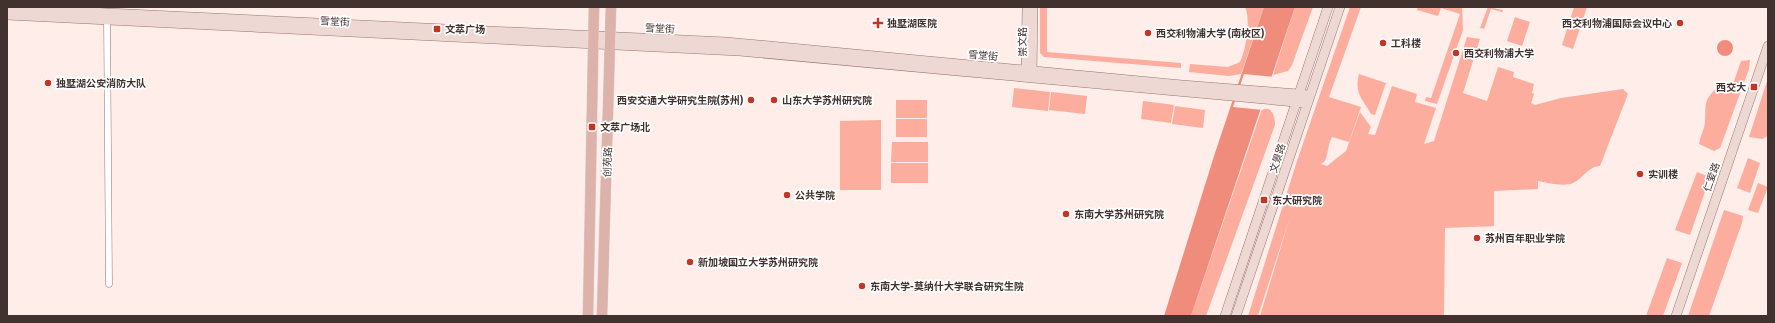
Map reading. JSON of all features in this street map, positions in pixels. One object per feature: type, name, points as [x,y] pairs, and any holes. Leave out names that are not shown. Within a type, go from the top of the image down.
[{"type":"main road","name":"雪堂街","points":[[7,7],[107,17]]},
{"type":"main road","name":"创苑路","points":[[588,316],[594,7]]},
{"type":"main road","name":"创苑路","points":[[602,316],[611,7]]},
{"type":"main road","name":"崇文路","points":[[1027,7],[1029,74]]},
{"type":"main road","name":"崇文路","points":[[1029,74],[1033,7]]},
{"type":"main road","name":"文景路","points":[[1225,316],[1328,7]]},
{"type":"main road","name":"文景路","points":[[1236,316],[1340,7]]},
{"type":"main road","name":"雪堂街","points":[[7,16],[107,17],[611,41],[1029,74],[1309,99]]},
{"type":"main road","name":"仁爱路","points":[[1676,316],[1768,46]]},
{"type":"street","points":[[107,17],[109,284]]},
{"type":"shaded area","points":[[1040,7],[1047,7],[1047,52],[1181,63],[1181,68],[1044,57],[1040,53]]},
{"type":"shaded area","points":[[1245,7],[1264,7],[1241,74],[1229,76],[1189,72],[1190,64],[1228,67],[1240,62],[1244,50],[1248,27],[1247,12]]},
{"type":"shaded area","points":[[1264,7],[1295,7],[1191,316],[1164,316],[1215,153]]},
{"type":"shaded area","points":[[1295,7],[1313,7],[1292,65],[1288,71],[1273,75]]},
{"type":"shaded area","points":[[1350,7],[1361,7],[1329,97],[1361,107],[1349,142],[1332,137],[1325,161],[1321,164],[1327,166],[1346,151],[1360,112],[1371,127],[1368,134],[1375,135],[1392,86],[1417,94],[1415,102],[1436,108],[1424,144],[1434,141],[1467,37],[1480,39],[1463,93],[1487,101],[1498,67],[1514,72],[1513,77],[1534,84],[1532,93],[1534,94],[1531,103],[1535,105],[1561,98],[1623,89],[1628,94],[1600,166],[1592,168],[1577,181],[1566,185],[1538,181],[1538,189],[1494,191],[1494,226],[1445,228],[1444,316],[1260,316],[1290,217],[1258,316],[1248,316],[1296,164]]},
{"type":"shaded area","points":[[1418,7],[1462,7],[1463,30],[1437,104],[1425,101],[1426,97],[1431,98],[1460,14],[1441,8],[1438,16],[1417,10]]},
{"type":"shaded area","points":[[1488,7],[1503,10],[1502,12],[1491,9],[1484,29],[1480,28]]},
{"type":"shaded area","points":[[1574,7],[1587,7],[1573,49],[1562,45]]},
{"type":"shaded area","points":[[1515,17],[1530,22],[1522,46],[1507,41]]},
{"type":"shaded area","points":[[1725,40],[1732,45],[1733,48],[1728,55],[1725,56],[1718,51],[1717,48],[1722,41]]},
{"type":"shaded area","points":[[1750,60],[1749,69],[1720,148],[1714,151],[1699,144],[1704,128],[1706,103],[1708,98],[1716,89],[1731,90],[1741,61]]},
{"type":"shaded area","points":[[1359,74],[1386,83],[1375,115],[1371,114],[1358,91]]},
{"type":"shaded area","points":[[1768,78],[1768,136],[1762,139],[1749,137]]},
{"type":"shaded area","points":[[1014,88],[1050,92],[1048,111],[1012,107]]},
{"type":"shaded area","points":[[1051,92],[1087,96],[1085,114],[1049,110]]},
{"type":"shaded area","points":[[896,100],[927,100],[927,118],[896,118]]},
{"type":"shaded area","points":[[1143,101],[1174,105],[1171,123],[1141,119]]},
{"type":"shaded area","points":[[1175,106],[1205,110],[1203,128],[1172,124]]},
{"type":"shaded area","points":[[1262,109],[1269,109],[1271,111],[1274,116],[1275,125],[1206,316],[1191,316]]},
{"type":"shaded area","points":[[896,119],[927,119],[927,137],[896,137]]},
{"type":"shaded area","points":[[881,120],[881,190],[840,190],[840,121]]},
{"type":"shaded area","points":[[892,142],[928,142],[928,162],[891,162]]},
{"type":"shaded area","points":[[1748,158],[1760,163],[1750,193],[1737,188]]},
{"type":"shaded area","points":[[891,163],[928,163],[928,183],[891,183]]},
{"type":"shaded area","points":[[1697,172],[1710,177],[1690,235],[1675,230]]},
{"type":"shaded area","points":[[1758,183],[1768,187],[1758,213],[1748,210]]},
{"type":"shaded area","points":[[1724,210],[1743,216],[1742,223],[1709,316],[1688,316]]},
{"type":"shaded area","points":[[1667,258],[1682,263],[1663,316],[1646,316]]},
{"type":"pier","points":[[1244,74],[1274,77],[1263,110],[1233,107]]},
{"type":"place","name":"独墅湖医院","points":[[878,23]]},
{"type":"place","name":"西交利物浦国际会议中心","points":[[1680,23]]},
{"type":"place","name":"文萃广场","points":[[437,29]]},
{"type":"place","name":"西交利物浦大学 (南校区)","points":[[1148,33]]},
{"type":"place","name":"工科楼","points":[[1383,43]]},
{"type":"place","name":"西交利物浦大学","points":[[1456,53]]},
{"type":"place","name":"独墅湖公安消防大队","points":[[48,83]]},
{"type":"place","name":"西交大","points":[[1754,87]]},
{"type":"place","name":"西安交通大学研究生院(苏州)","points":[[751,100]]},
{"type":"place","name":"山东大学苏州研究院","points":[[774,100]]},
{"type":"place","name":"文萃广场北","points":[[592,127]]},
{"type":"place","name":"实训楼","points":[[1640,174]]},
{"type":"place","name":"公共学院","points":[[787,195]]},
{"type":"place","name":"东大研究院","points":[[1264,200]]},
{"type":"place","name":"东南大学苏州研究院","points":[[1066,214]]},
{"type":"place","name":"苏州百年职业学院","points":[[1477,238]]},
{"type":"place","name":"新加坡国立大学苏州研究院","points":[[690,262]]},
{"type":"place","name":"东南大学-莫纳什大学联合研究生院","points":[[862,286]]}]
